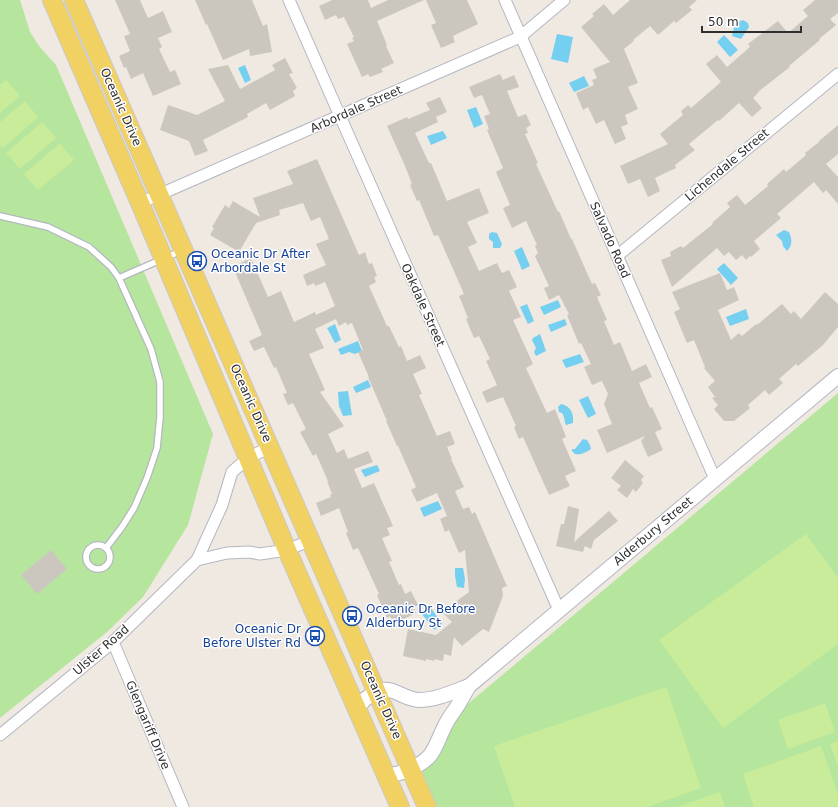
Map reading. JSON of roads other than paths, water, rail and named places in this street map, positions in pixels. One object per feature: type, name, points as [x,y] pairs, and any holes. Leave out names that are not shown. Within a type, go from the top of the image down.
[{"type":"main road","name":"Oceanic Drive","points":[[52,0],[287,550],[400,807]]},
{"type":"main road","name":"Oceanic Drive","points":[[74,0],[428,807]]},
{"type":"street","name":"Oakdale Street","points":[[289,0],[559,610]]},
{"type":"street","name":"Salvado Road","points":[[505,0],[715,479]]},
{"type":"street","name":"Arbordale Street","points":[[140,203],[520,37],[564,0]]},
{"type":"street","name":"Lichendale Street","points":[[617,256],[838,74]]},
{"type":"street","name":"Alderbury Street","points":[[377,692],[391,690],[405,697],[417,700],[428,699],[451,693],[469,686],[838,376]]},
{"type":"street","name":"Ulster Road","points":[[0,735],[113,642],[197,560],[222,505],[232,472],[248,458],[270,447]]},
{"type":"street","points":[[197,560],[227,553],[249,552],[260,554],[287,550],[311,540]]},
{"type":"street","name":"Glengariff Drive","points":[[113,642],[183,807]]},
{"type":"street","name":"Alderbury Street","points":[[386,775],[393,775],[411,769],[424,762],[430,756],[435,749],[444,726],[469,686]]},
{"type":"street","points":[[357,709],[361,703],[377,692]]},
{"type":"lane","points":[[0,216],[48,227],[90,247],[111,267],[119,278],[151,349],[160,382],[160,416],[157,448],[147,478],[134,508],[106,548]]},
{"type":"lane","points":[[119,278],[184,250]]},
{"type":"lane","points":[[97,544],[106,548],[110,557],[107,565],[99,569],[91,567],[86,559],[88,549],[97,544]]},
{"type":"water","points":[[743,20],[748,23],[749,27],[741,39],[732,36],[735,23]]},
{"type":"water","points":[[557,34],[573,37],[568,63],[551,59]]},
{"type":"water","points":[[724,35],[738,50],[730,57],[717,42]]},
{"type":"water","points":[[245,65],[251,80],[245,83],[238,68]]},
{"type":"water","points":[[584,76],[589,86],[574,92],[569,83]]},
{"type":"water","points":[[476,107],[483,124],[474,128],[467,110]]},
{"type":"water","points":[[443,131],[447,138],[431,145],[427,136]]},
{"type":"water","points":[[784,230],[789,232],[791,240],[791,244],[787,251],[783,246],[782,241],[776,235]]},
{"type":"water","points":[[492,232],[497,233],[502,244],[500,248],[493,248],[493,242],[489,239],[489,234]]},
{"type":"water","points":[[522,247],[530,266],[522,270],[514,251]]},
{"type":"water","points":[[724,263],[738,278],[731,285],[717,269]]},
{"type":"water","points":[[558,300],[561,307],[544,315],[540,307]]},
{"type":"water","points":[[527,304],[534,321],[528,324],[520,307]]},
{"type":"water","points":[[746,309],[749,319],[730,326],[726,317]]},
{"type":"water","points":[[565,319],[567,325],[551,332],[548,325]]},
{"type":"water","points":[[335,324],[341,340],[335,343],[327,328]]},
{"type":"water","points":[[540,334],[546,351],[536,356],[534,352],[536,348],[532,340]]},
{"type":"water","points":[[358,341],[362,351],[355,354],[349,352],[341,355],[338,349]]},
{"type":"water","points":[[580,354],[584,362],[566,368],[562,360]]},
{"type":"water","points":[[368,380],[371,387],[356,393],[353,387]]},
{"type":"water","points":[[348,391],[352,415],[343,416],[339,406],[338,392]]},
{"type":"water","points":[[588,396],[596,414],[588,418],[579,400]]},
{"type":"water","points":[[561,404],[571,411],[573,423],[566,425],[563,414],[559,412],[558,407]]},
{"type":"water","points":[[583,439],[587,440],[591,449],[583,453],[575,454],[572,449],[575,449]]},
{"type":"water","points":[[377,465],[380,471],[365,477],[361,470]]},
{"type":"water","points":[[438,501],[442,509],[424,517],[420,508]]},
{"type":"water","points":[[455,568],[463,568],[465,579],[464,588],[457,587]]},
{"type":"water","points":[[431,608],[442,624],[434,630],[422,614]]},
{"type":"place","name":"Oceanic Dr After Arbordale St","points":[[197,261]]},
{"type":"place","name":"Oceanic Dr Before Alderbury St","points":[[352,616]]},
{"type":"place","name":"Oceanic Dr Before Ulster Rd","points":[[315,636]]}]
